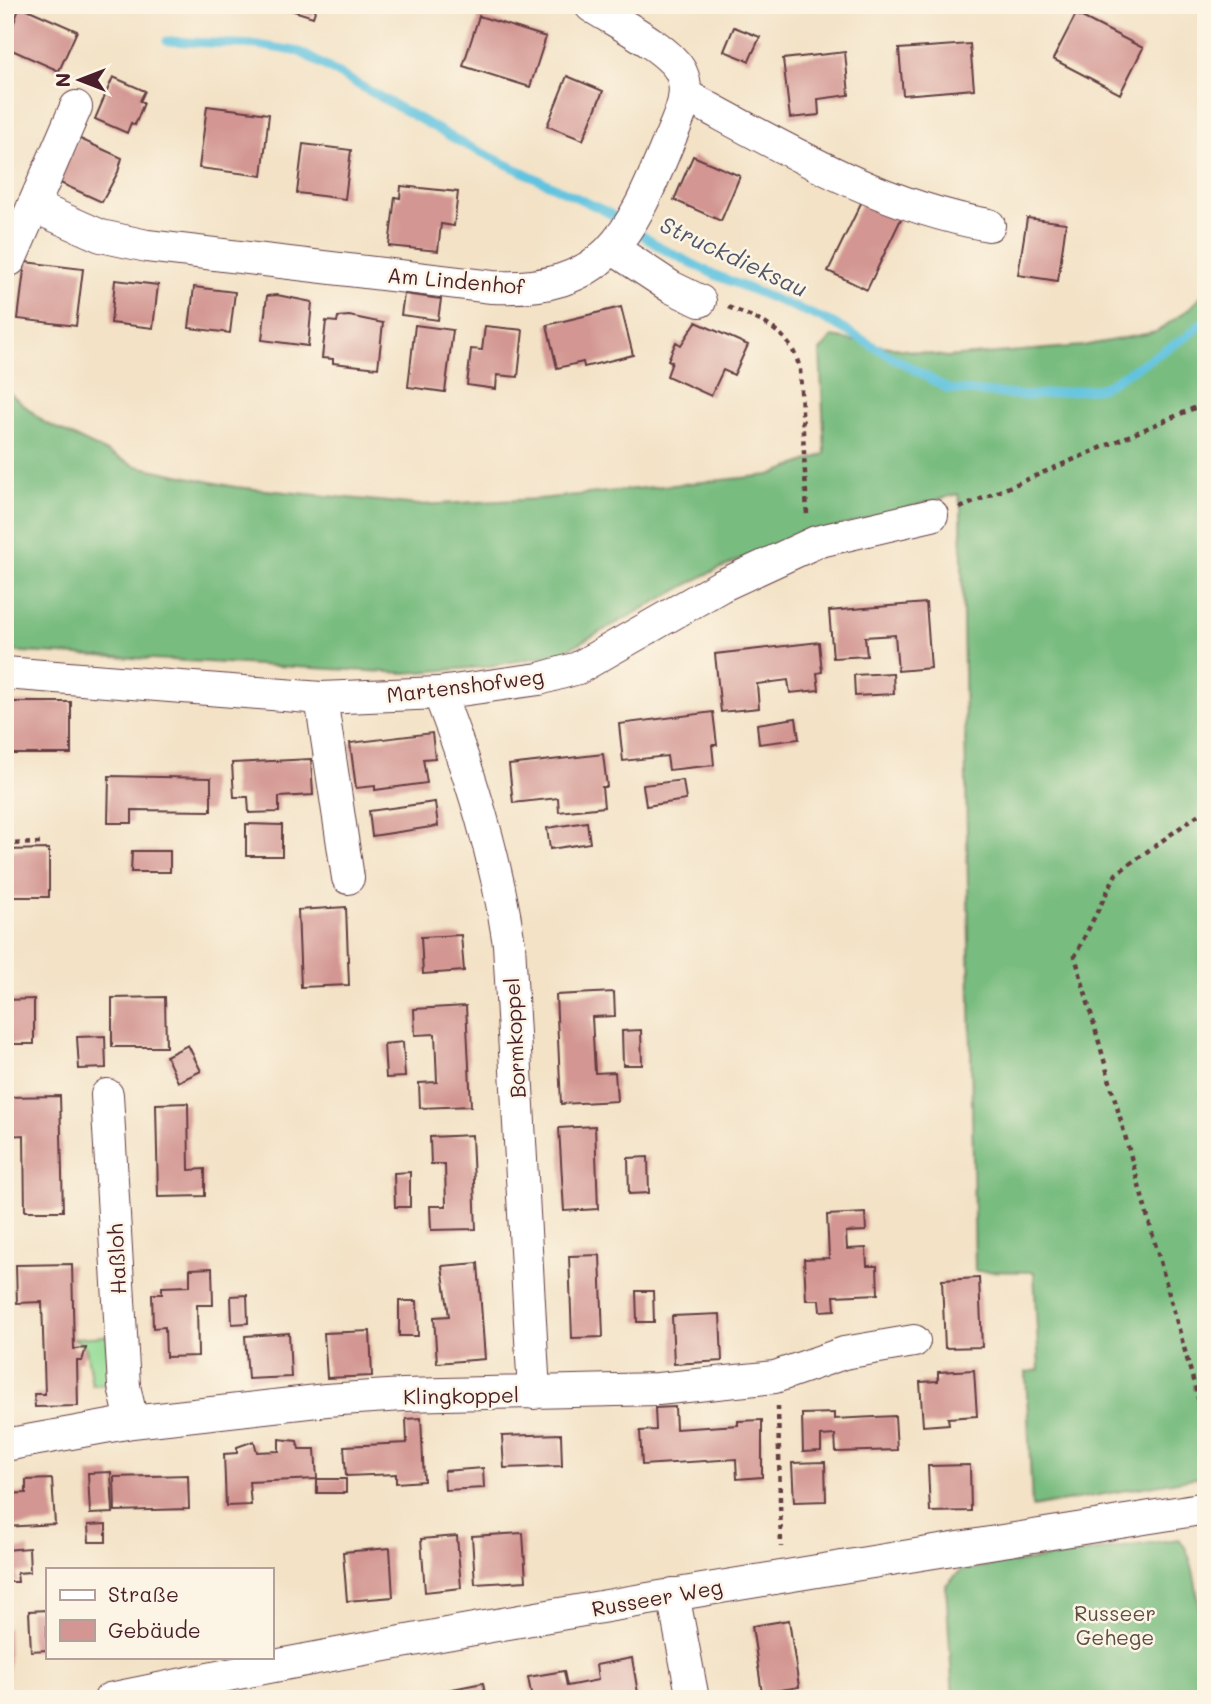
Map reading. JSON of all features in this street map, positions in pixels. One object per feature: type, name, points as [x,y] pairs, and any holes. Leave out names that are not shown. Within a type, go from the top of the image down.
[{"type":"street","points":[[583,5],[622,5]]},
{"type":"street","points":[[591,6],[668,57],[680,69],[685,95],[838,177],[962,220],[989,225]]},
{"type":"street","name":"Am Lindenhof","points":[[33,206],[102,236],[147,246],[492,287],[518,289],[561,282],[579,274],[623,235],[682,110],[685,95]]},
{"type":"street","points":[[10,260],[76,107]]},
{"type":"street","points":[[623,235],[671,287],[700,301]]},
{"type":"street","name":"Martenshofweg","points":[[5,673],[162,683],[321,698],[439,693],[539,679],[578,668],[721,586],[816,542],[932,515]]},
{"type":"street","name":"Bormkoppel","points":[[439,693],[486,829],[500,883],[509,944],[534,1393]]},
{"type":"street","points":[[321,698],[348,878]]},
{"type":"street","name":"Haßloh","points":[[107,1095],[124,1386],[132,1422]]},
{"type":"street","name":"Klingkoppel","points":[[5,1446],[132,1422],[352,1399],[658,1390],[775,1377],[844,1353],[914,1341]]},
{"type":"street","name":"Russeer Weg","points":[[110,1699],[356,1649],[673,1594],[1204,1508]]},
{"type":"street","points":[[673,1594],[692,1699]]},
{"type":"path","points":[[700,301],[729,308],[758,321],[787,338],[795,351],[800,369],[807,516],[816,542]]},
{"type":"path","points":[[932,515],[961,508],[1206,403]]},
{"type":"path","points":[[1206,809],[1116,874],[1075,956],[1205,1423],[1206,1595]]},
{"type":"path","points":[[5,844],[40,843]]},
{"type":"path","points":[[778,1406],[780,1535]]},
{"type":"green space","points":[[1206,290],[1206,1476],[1032,1507],[1026,1372],[1039,1370],[1034,1272],[975,1271],[961,508],[958,494],[779,543],[707,574],[561,653],[484,667],[405,673],[5,651],[5,389],[45,423],[136,466],[235,487],[419,505],[539,499],[770,475],[825,454],[820,351],[832,337],[947,357],[1083,346],[1156,332],[1189,309]]},
{"type":"green space","points":[[107,1336],[110,1384],[92,1385],[86,1348],[74,1338]]},
{"type":"green space","name":"Russeer Gehege","points":[[1179,1539],[1187,1552],[1197,1591],[1203,1699],[953,1699],[946,1585],[961,1570]]},
{"type":"building","points":[[275,5],[317,5],[313,17]]},
{"type":"building","points":[[20,6],[77,31],[59,71],[5,47]]},
{"type":"building","points":[[1076,14],[1143,48],[1120,94],[1053,59]]},
{"type":"building","points":[[479,16],[546,37],[530,87],[463,66]]},
{"type":"building","points":[[734,27],[760,37],[749,61],[724,51]]},
{"type":"building","points":[[970,44],[974,89],[903,95],[899,49]]},
{"type":"building","points":[[845,52],[849,95],[818,99],[819,115],[790,118],[783,59]]},
{"type":"building","points":[[567,76],[603,91],[583,140],[547,126]]},
{"type":"building","points":[[113,77],[145,91],[140,101],[144,103],[135,125],[131,123],[127,133],[95,119]]},
{"type":"building","points":[[207,106],[269,114],[262,176],[199,168]]},
{"type":"building","points":[[78,138],[122,158],[118,172],[102,202],[58,182]]},
{"type":"building","points":[[303,144],[351,150],[345,199],[297,193]]},
{"type":"building","points":[[693,156],[740,176],[721,221],[674,200]]},
{"type":"building","points":[[401,186],[458,192],[454,226],[441,224],[438,251],[389,246],[395,197],[400,198]]},
{"type":"building","points":[[863,199],[902,217],[867,290],[828,271]]},
{"type":"building","points":[[1027,218],[1066,223],[1058,281],[1018,275]]},
{"type":"building","points":[[25,262],[83,269],[76,326],[18,319]]},
{"type":"building","points":[[115,280],[158,285],[153,328],[111,323]]},
{"type":"building","points":[[194,287],[235,292],[230,333],[189,328]]},
{"type":"building","points":[[404,294],[441,299],[438,320],[401,315]]},
{"type":"building","points":[[277,295],[312,302],[308,346],[262,340],[267,296]]},
{"type":"building","points":[[621,307],[633,355],[584,367],[583,362],[557,368],[547,325]]},
{"type":"building","points":[[349,316],[383,323],[378,368],[333,363],[333,359],[322,358],[326,321],[337,322],[338,317]]},
{"type":"building","points":[[696,322],[748,345],[734,375],[723,370],[711,396],[667,376],[672,362],[668,360],[676,342],[681,345]]},
{"type":"building","points":[[415,325],[453,330],[445,392],[408,387]]},
{"type":"building","points":[[485,326],[523,330],[518,377],[497,375],[496,389],[467,385],[471,349],[482,350]]},
{"type":"building","points":[[926,603],[931,668],[898,671],[895,635],[865,637],[867,656],[833,658],[829,611]]},
{"type":"building","points":[[819,642],[822,672],[817,673],[819,690],[790,693],[788,680],[757,684],[759,708],[721,712],[715,654]]},
{"type":"building","points":[[893,673],[894,694],[855,696],[854,675]]},
{"type":"building","points":[[5,702],[71,702],[71,754],[5,754]]},
{"type":"building","points":[[713,712],[717,745],[712,745],[714,765],[669,770],[667,756],[623,761],[619,724]]},
{"type":"building","points":[[796,718],[799,739],[759,744],[757,724]]},
{"type":"building","points":[[432,733],[435,758],[423,759],[427,783],[375,790],[375,786],[356,788],[350,743]]},
{"type":"building","points":[[603,754],[607,787],[602,787],[604,807],[559,812],[558,798],[513,803],[509,765]]},
{"type":"building","points":[[311,759],[313,795],[279,797],[279,812],[249,813],[248,797],[234,797],[232,763]]},
{"type":"building","points":[[109,776],[211,778],[211,811],[132,810],[132,823],[108,823]]},
{"type":"building","points":[[683,780],[686,800],[646,806],[643,785]]},
{"type":"building","points":[[435,802],[438,826],[372,836],[369,811]]},
{"type":"building","points":[[587,822],[590,843],[550,849],[547,828]]},
{"type":"building","points":[[246,824],[282,825],[282,856],[246,856]]},
{"type":"building","points":[[49,849],[49,897],[5,897],[5,850]]},
{"type":"building","points":[[132,851],[170,851],[170,872],[131,872]]},
{"type":"building","points":[[346,907],[349,985],[301,987],[298,910]]},
{"type":"building","points":[[461,935],[464,971],[423,974],[421,937]]},
{"type":"building","points":[[614,992],[615,1016],[592,1017],[595,1073],[615,1072],[617,1101],[561,1104],[556,995]]},
{"type":"building","points":[[165,997],[166,1047],[112,1047],[112,998]]},
{"type":"building","points":[[34,999],[34,1044],[5,1044],[5,1000]]},
{"type":"building","points":[[466,1006],[471,1106],[420,1108],[419,1083],[437,1082],[435,1034],[415,1035],[414,1009]]},
{"type":"building","points":[[641,1030],[642,1065],[623,1065],[622,1031]]},
{"type":"building","points":[[105,1036],[106,1068],[79,1069],[77,1037]]},
{"type":"building","points":[[403,1042],[405,1077],[386,1078],[384,1044]]},
{"type":"building","points":[[188,1045],[201,1071],[178,1082],[166,1056]]},
{"type":"building","points":[[60,1096],[63,1211],[25,1211],[24,1135],[5,1136],[5,1097]]},
{"type":"building","points":[[188,1103],[189,1170],[205,1169],[205,1196],[158,1197],[156,1104]]},
{"type":"building","points":[[595,1126],[598,1209],[564,1211],[559,1128]]},
{"type":"building","points":[[472,1135],[476,1229],[431,1230],[430,1206],[446,1206],[445,1164],[431,1164],[430,1137]]},
{"type":"building","points":[[648,1157],[649,1193],[629,1194],[628,1158]]},
{"type":"building","points":[[410,1172],[410,1207],[395,1207],[394,1173]]},
{"type":"building","points":[[865,1213],[866,1231],[846,1232],[847,1249],[866,1248],[867,1266],[877,1266],[878,1294],[834,1296],[835,1310],[820,1311],[819,1300],[806,1300],[804,1259],[829,1258],[827,1215]]},
{"type":"building","points":[[600,1255],[603,1337],[572,1338],[569,1256]]},
{"type":"building","points":[[478,1263],[485,1359],[437,1363],[434,1317],[449,1316],[442,1266]]},
{"type":"building","points":[[72,1264],[74,1349],[86,1348],[82,1361],[77,1361],[78,1406],[35,1407],[34,1394],[45,1394],[42,1302],[17,1303],[16,1265]]},
{"type":"building","points":[[212,1268],[213,1305],[197,1305],[198,1356],[166,1357],[165,1327],[153,1328],[152,1294],[162,1294],[162,1287],[190,1286],[190,1269]]},
{"type":"building","points":[[979,1278],[982,1347],[945,1348],[942,1280]]},
{"type":"building","points":[[636,1291],[653,1291],[654,1322],[637,1322]]},
{"type":"building","points":[[247,1295],[248,1323],[232,1324],[231,1296]]},
{"type":"building","points":[[399,1301],[417,1301],[418,1336],[399,1336]]},
{"type":"building","points":[[720,1314],[722,1361],[674,1364],[672,1316]]},
{"type":"building","points":[[370,1331],[372,1376],[327,1378],[324,1333]]},
{"type":"building","points":[[289,1333],[291,1377],[248,1379],[245,1336]]},
{"type":"building","points":[[974,1370],[977,1416],[948,1418],[949,1424],[923,1426],[920,1382],[938,1381],[938,1372]]},
{"type":"building","points":[[675,1407],[676,1429],[738,1425],[738,1421],[762,1420],[762,1477],[737,1479],[736,1459],[642,1465],[640,1431],[656,1430],[655,1408]]},
{"type":"building","points":[[834,1413],[834,1419],[895,1416],[897,1450],[836,1452],[835,1435],[821,1436],[821,1451],[803,1452],[802,1414]]},
{"type":"building","points":[[421,1418],[424,1481],[396,1483],[396,1474],[346,1476],[344,1446],[407,1443],[406,1419]]},
{"type":"building","points":[[561,1434],[562,1466],[504,1468],[502,1436]]},
{"type":"building","points":[[279,1439],[297,1441],[299,1449],[315,1449],[317,1479],[249,1482],[251,1505],[226,1506],[224,1454],[237,1453],[237,1447],[254,1441],[257,1452],[279,1451]]},
{"type":"building","points":[[825,1462],[826,1501],[794,1502],[792,1463]]},
{"type":"building","points":[[970,1465],[971,1511],[930,1512],[928,1466]]},
{"type":"building","points":[[483,1468],[484,1488],[445,1490],[444,1471]]},
{"type":"building","points":[[111,1472],[113,1513],[90,1514],[88,1473]]},
{"type":"building","points":[[188,1475],[189,1509],[115,1511],[114,1477]]},
{"type":"building","points":[[52,1479],[55,1524],[5,1527],[5,1494],[26,1493],[26,1480]]},
{"type":"building","points":[[317,1479],[346,1479],[346,1493],[317,1493]]},
{"type":"building","points":[[106,1524],[106,1542],[89,1542],[88,1525]]},
{"type":"building","points":[[523,1533],[526,1581],[475,1584],[472,1536]]},
{"type":"building","points":[[457,1536],[461,1588],[425,1592],[421,1539]]},
{"type":"building","points":[[29,1548],[30,1572],[17,1573],[18,1582],[5,1582],[5,1550]]},
{"type":"building","points":[[390,1548],[393,1597],[347,1601],[343,1552]]},
{"type":"building","points":[[46,1610],[46,1650],[31,1651],[29,1611]]},
{"type":"building","points":[[789,1620],[799,1687],[762,1693],[752,1626]]},
{"type":"building","points":[[5,1628],[8,1628],[9,1671],[5,1671]]},
{"type":"building","points":[[632,1658],[639,1699],[532,1699],[528,1677],[564,1671],[567,1686],[598,1680],[596,1665]]},
{"type":"building","points":[[483,1683],[486,1699],[449,1699],[447,1690]]},
{"type":"waterway","name":"Struckdieksau","points":[[167,41],[258,45],[300,52],[464,144],[607,212],[663,249],[715,275],[833,323],[948,389],[1027,396],[1102,388],[1188,336],[1206,319]]}]
